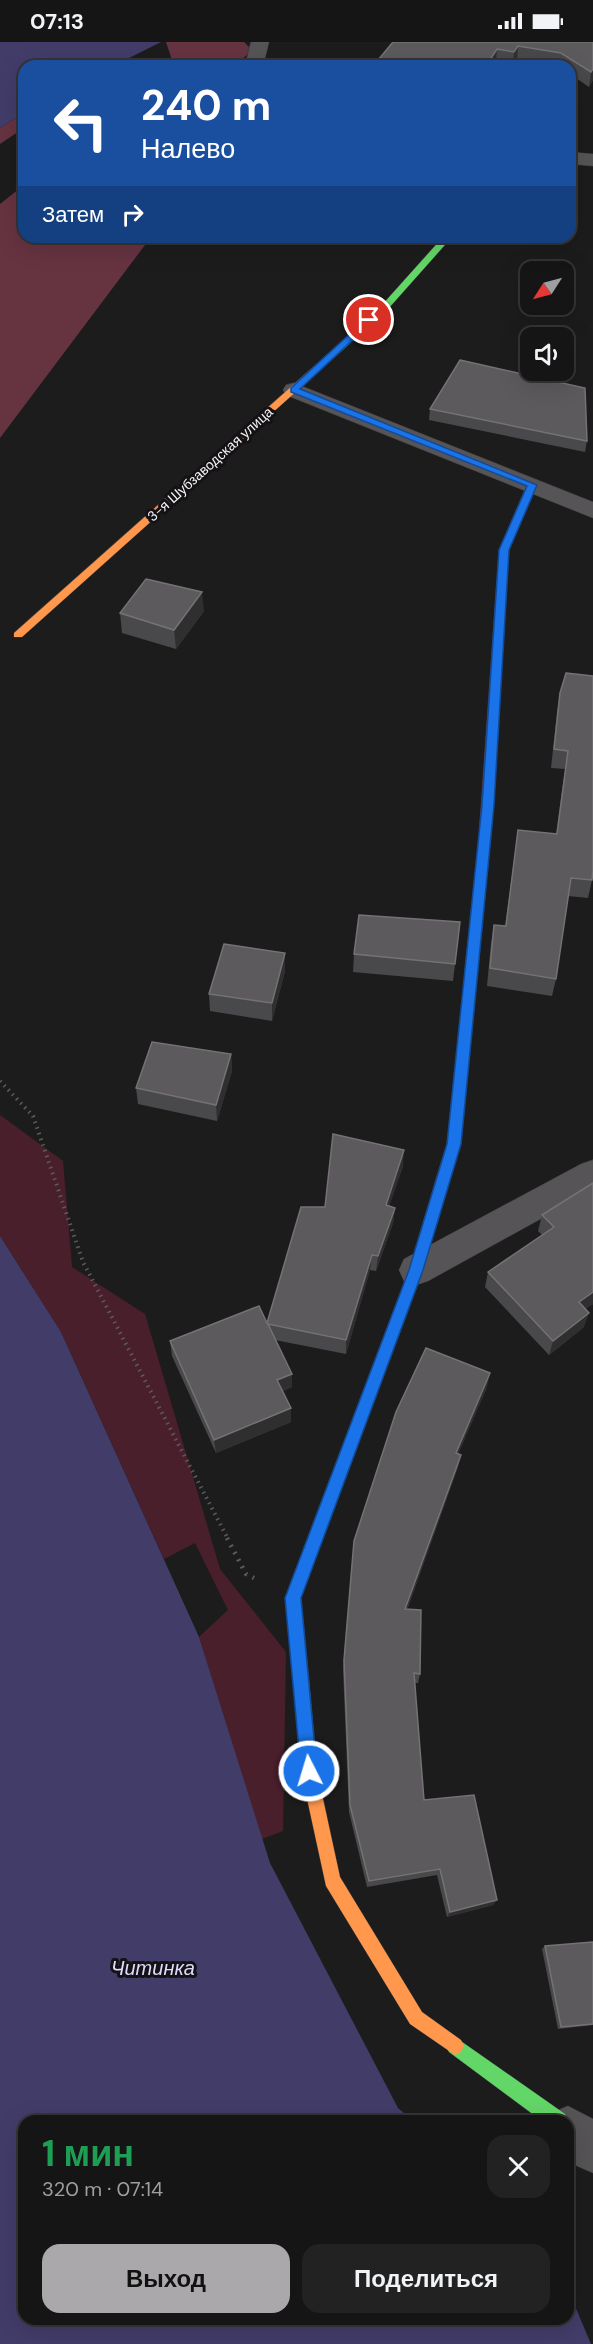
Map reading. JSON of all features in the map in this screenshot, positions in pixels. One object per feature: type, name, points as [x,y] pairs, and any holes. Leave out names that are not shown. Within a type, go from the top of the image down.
[{"type":"street","points":[[256,60],[260,42]]},
{"type":"street","points":[[576,159],[593,160]]},
{"type":"street","name":"3-я Шубзаводская улица","points":[[18,635],[385,307],[443,243]]},
{"type":"street","points":[[294,390],[593,511]]},
{"type":"street","points":[[532,485],[504,550],[488,805],[454,1144],[416,1270],[293,1598],[309,1771],[332,1880],[416,2018],[550,2115]]},
{"type":"street","points":[[416,1270],[593,1174]]},
{"type":"street","points":[[574,2133],[587,2142],[593,2150]]},
{"type":"path","points":[[0,1081],[33,1116],[83,1262],[246,1574],[293,1598]]},
{"type":"shaded area","points":[[166,42],[244,42],[252,50],[241,60],[172,60]]},
{"type":"shaded area","points":[[18,117],[18,132],[0,144],[0,128]]},
{"type":"shaded area","points":[[18,190],[18,243],[146,243],[0,438],[0,204]]},
{"type":"shaded area","points":[[0,1115],[63,1161],[72,1267],[145,1314],[220,1569],[286,1652],[283,1831],[262,1839],[199,1637],[228,1610],[195,1543],[164,1559],[61,1332],[0,1236]]},
{"type":"water","points":[[0,42],[161,42],[125,60],[18,60],[18,117],[0,128]]},
{"type":"water","name":"Читинка","points":[[0,1236],[61,1332],[199,1637],[270,1863],[398,2108],[406,2115],[18,2115],[18,2325],[574,2325],[574,2304],[591,2344],[0,2344]]},
{"type":"building","points":[[393,42],[593,42],[591,72],[576,62],[576,60],[561,53],[518,46],[514,52],[497,49],[490,60],[378,60]]},
{"type":"building","points":[[460,360],[520,373],[520,381],[554,381],[585,388],[587,441],[430,409]]},
{"type":"building","points":[[146,579],[202,592],[174,630],[120,613]]},
{"type":"building","points":[[566,673],[593,676],[593,871],[592,880],[571,878],[556,979],[490,968],[494,925],[506,926],[518,830],[557,834],[568,751],[554,749],[560,693]]},
{"type":"building","points":[[359,915],[460,922],[455,964],[354,954]]},
{"type":"building","points":[[224,944],[285,953],[272,1003],[209,994]]},
{"type":"building","points":[[152,1042],[231,1054],[216,1105],[136,1088]]},
{"type":"building","points":[[333,1134],[404,1150],[386,1205],[395,1208],[378,1256],[372,1255],[346,1340],[268,1324],[292,1374],[277,1380],[291,1408],[214,1440],[170,1341],[259,1306],[267,1323],[301,1207],[325,1207]]},
{"type":"building","points":[[593,1183],[593,1292],[579,1302],[589,1313],[553,1341],[488,1272],[554,1227],[542,1215]]},
{"type":"building","points":[[426,1348],[490,1373],[456,1453],[461,1455],[405,1609],[421,1610],[420,1674],[414,1673],[424,1800],[474,1795],[497,1900],[450,1912],[440,1869],[369,1881],[350,1805],[344,1660],[354,1541],[396,1412]]},
{"type":"building","points":[[593,1942],[593,2024],[561,2027],[545,1946]]},
{"type":"traffic: fast","points":[[313,372],[385,307],[443,243]]},
{"type":"traffic: fast","points":[[441,1186],[454,1144],[485,835]]},
{"type":"traffic: fast","points":[[455,2046],[550,2115]]},
{"type":"traffic: slow","points":[[18,635],[313,372]]},
{"type":"traffic: slow","points":[[301,1681],[309,1771],[332,1880],[416,2018],[455,2046]]},
{"type":"traffic: jam","points":[[485,835],[504,550],[532,485]]},
{"type":"traffic: jam","points":[[301,1681],[293,1598],[416,1270],[441,1186]]},
{"type":"route","points":[[309,1771],[293,1598],[416,1270],[454,1144],[488,805],[504,550],[532,485],[294,390],[369,320]]}]
